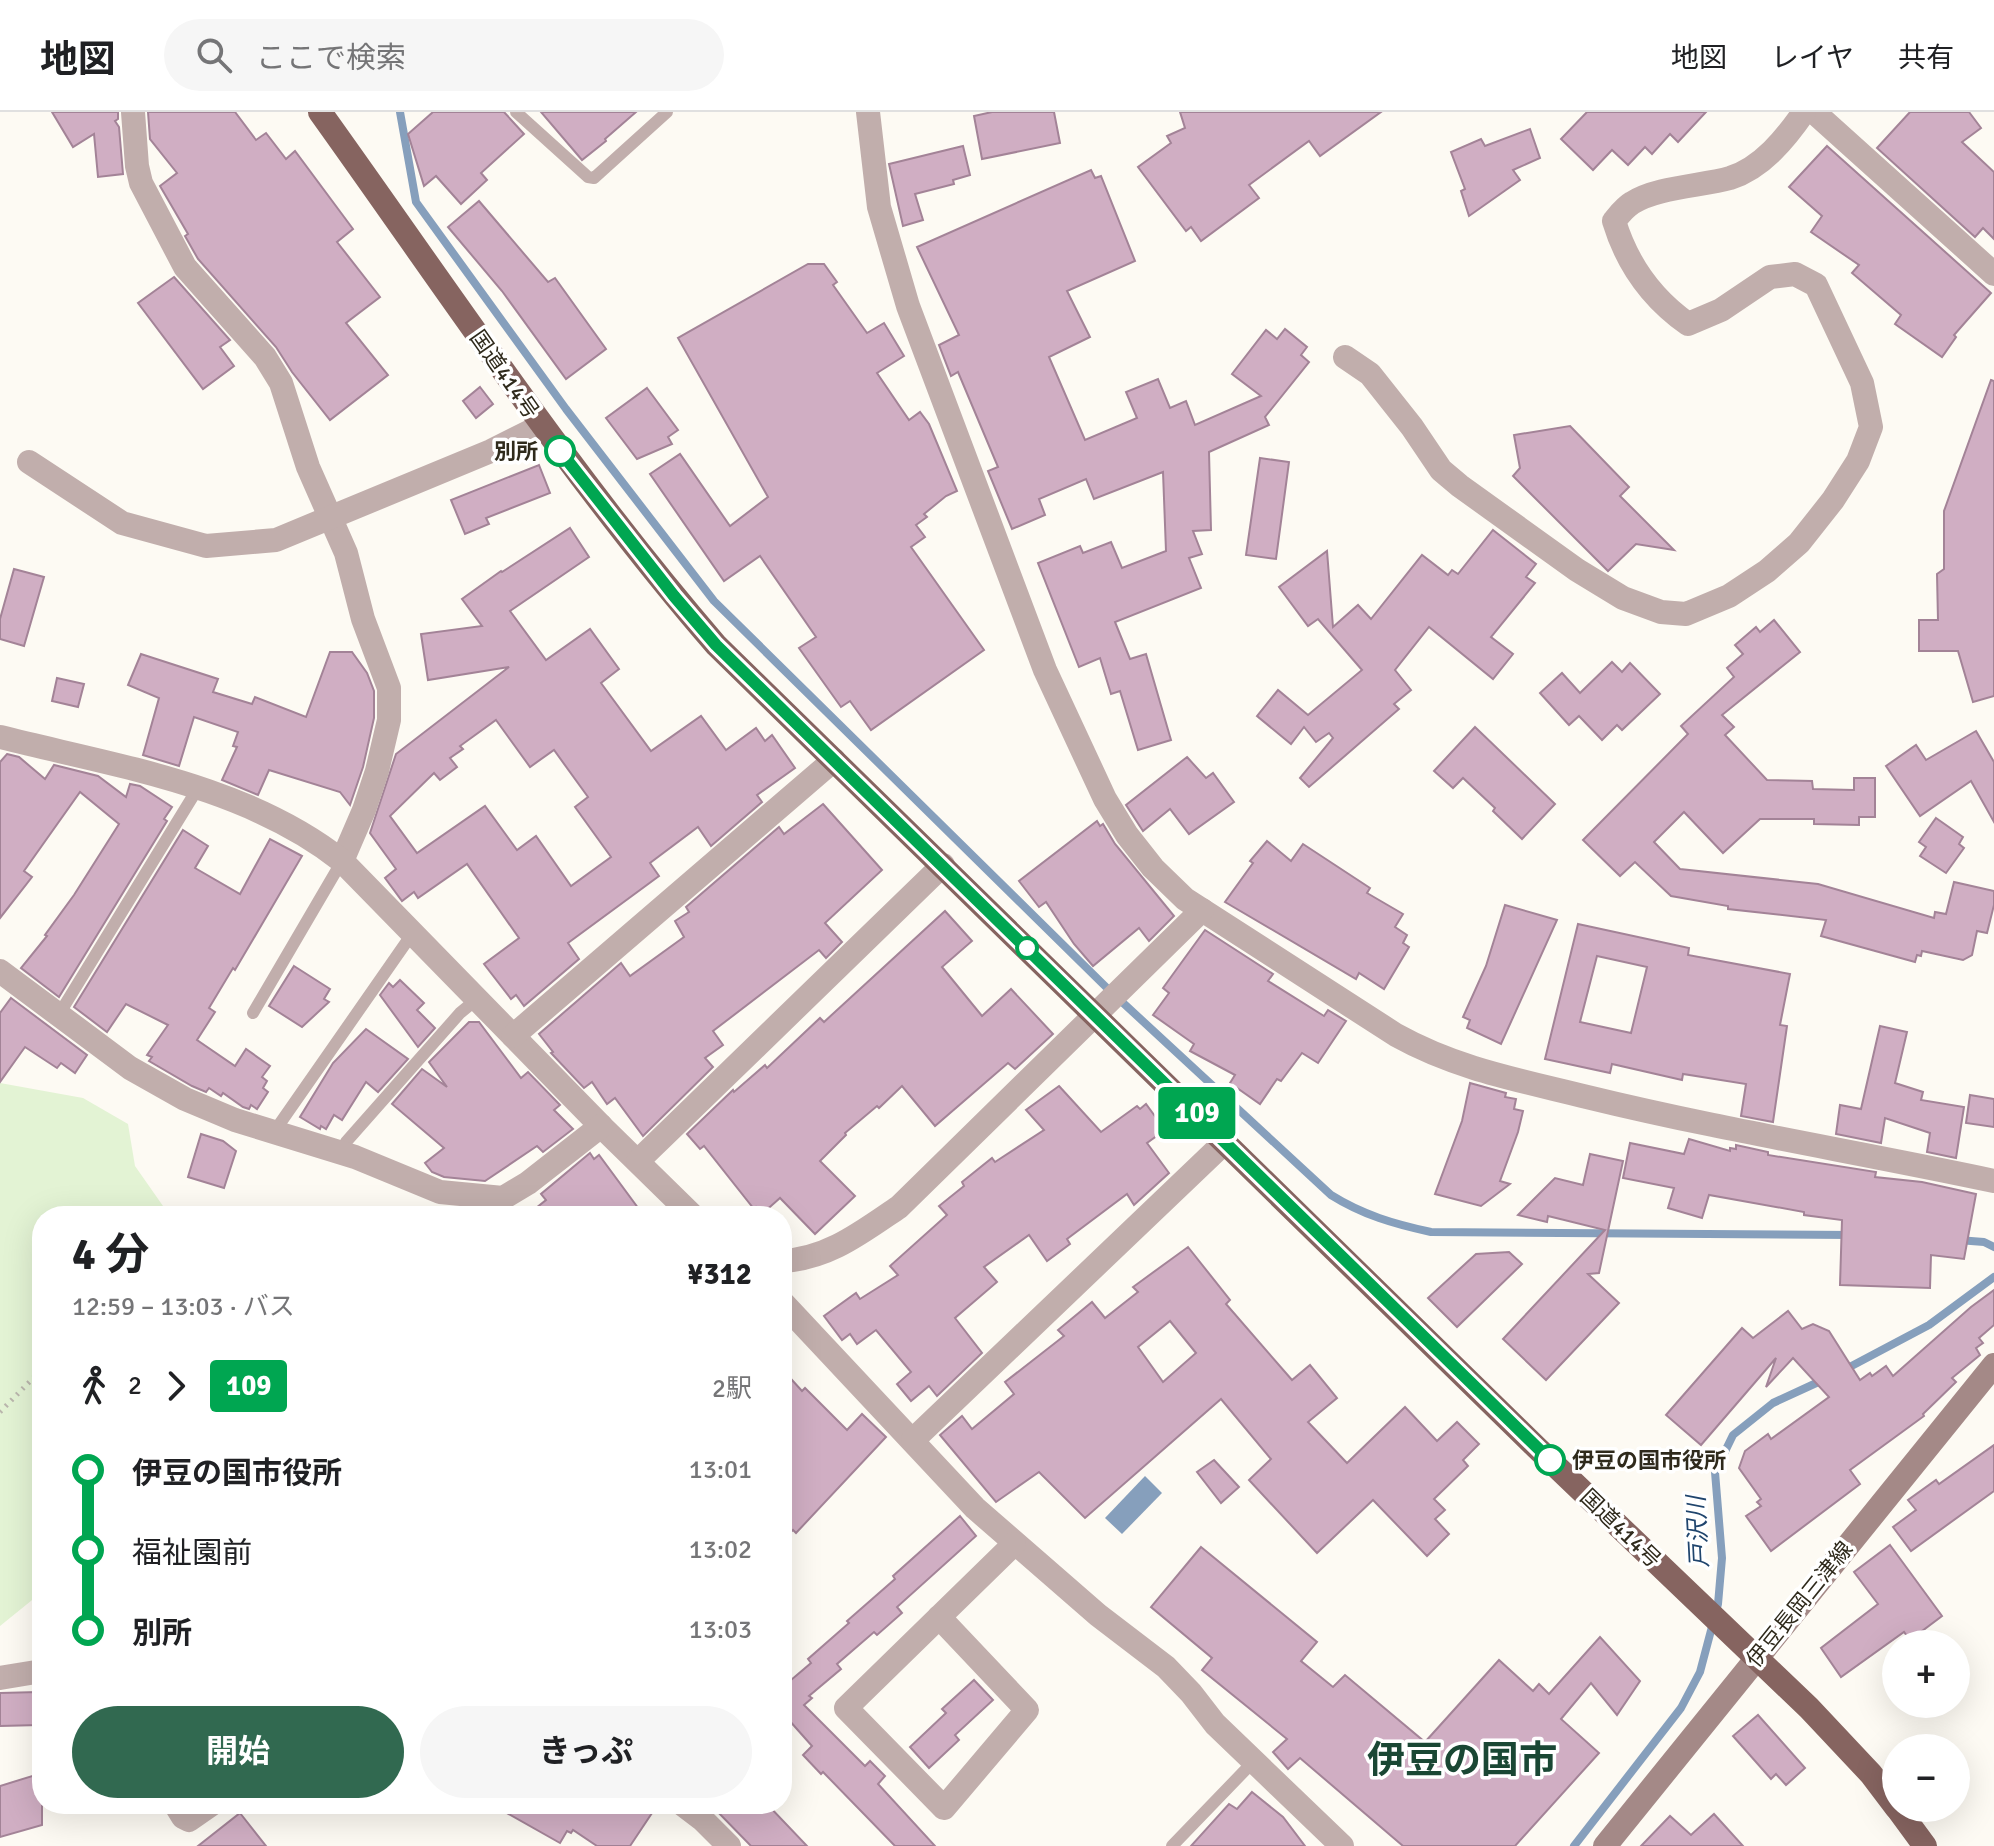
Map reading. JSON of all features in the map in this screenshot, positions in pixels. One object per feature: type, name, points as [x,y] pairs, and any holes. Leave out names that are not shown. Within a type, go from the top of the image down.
[{"type":"highway","name":"国道414号","points":[[320,112],[541,426],[716,645],[1100,1012],[1537,1448],[1809,1708],[1882,1789]]},
{"type":"highway","name":"国道414号","points":[[1907,1822],[1925,1846]]},
{"type":"main road","name":"伊豆長岡三津線","points":[[1605,1846],[1994,1365]]},
{"type":"street","points":[[133,112],[141,183],[190,276],[276,372],[308,467],[346,553],[363,619],[389,688],[389,720],[377,771],[342,861]]},
{"type":"street","points":[[868,112],[879,207],[908,306],[1059,705],[1105,799],[1127,835],[1153,868],[1185,899],[1396,1035],[1421,1049],[1474,1070],[1695,1123],[1994,1181]]},
{"type":"street","points":[[1345,357],[1370,374],[1383,389],[1441,470],[1588,577],[1623,598],[1661,612],[1686,614],[1729,596],[1767,571],[1799,543],[1833,500],[1858,461],[1871,427],[1862,383],[1816,285],[1795,274],[1770,277],[1721,310],[1688,324],[1666,308],[1641,279],[1622,250],[1614,221],[1632,202],[1686,185],[1731,178],[1761,161],[1787,136],[1804,112]]},
{"type":"street","points":[[1814,112],[1994,274]]},
{"type":"street","points":[[29,462],[122,523],[206,546],[276,540],[330,520],[541,426]]},
{"type":"street","points":[[0,737],[198,788],[259,812],[317,841],[342,861],[683,1206]]},
{"type":"street","points":[[513,1036],[834,760]]},
{"type":"street","points":[[638,1161],[943,865]]},
{"type":"street","points":[[792,1261],[824,1253],[849,1241],[899,1207],[1202,910]]},
{"type":"street","points":[[0,971],[130,1068],[185,1099],[235,1120],[340,1153],[440,1192],[503,1198],[528,1183],[601,1126]]},
{"type":"street","points":[[913,1440],[1226,1141]]},
{"type":"street","points":[[792,1313],[944,1477],[1014,1544],[1166,1667],[1215,1724],[1342,1846]]},
{"type":"street","points":[[939,1617],[1027,1710],[944,1808],[846,1708],[939,1617],[1014,1544]]},
{"type":"street","points":[[0,1678],[32,1673]]},
{"type":"street","points":[[181,1814],[189,1820],[198,1814]]},
{"type":"street","points":[[695,1814],[729,1846]]},
{"type":"lane","points":[[516,112],[588,177],[594,178],[667,112]]},
{"type":"lane","points":[[58,1016],[198,788]]},
{"type":"lane","points":[[253,1013],[342,861]]},
{"type":"lane","points":[[274,1132],[412,934]]},
{"type":"lane","points":[[340,1153],[346,1142],[450,1025],[477,999]]},
{"type":"lane","points":[[1172,1846],[1253,1762]]},
{"type":"path","points":[[0,1412],[32,1379]]},
{"type":"green space","points":[[0,1083],[83,1098],[128,1124],[135,1166],[163,1206],[32,1206],[32,1600],[0,1626]]},
{"type":"water","points":[[1145,1476],[1162,1493],[1122,1534],[1105,1518]]},
{"type":"building","points":[[52,112],[118,112],[115,121],[119,127],[123,174],[98,177],[94,134],[73,147]]},
{"type":"building","points":[[148,112],[235,112],[256,140],[266,133],[286,159],[295,151],[353,229],[337,242],[380,297],[346,323],[388,375],[330,420],[276,347],[198,259],[185,236],[188,234],[160,186],[177,173],[150,139]]},
{"type":"building","points":[[433,112],[504,112],[524,134],[481,173],[487,180],[461,204],[436,176],[424,186],[408,134]]},
{"type":"building","points":[[541,112],[636,112],[582,160]]},
{"type":"building","points":[[992,112],[1054,112],[1060,143],[982,159],[974,116]]},
{"type":"building","points":[[1180,112],[1381,112],[1320,156],[1309,141],[1249,185],[1259,198],[1201,241],[1191,227],[1186,231],[1138,167],[1171,143],[1167,136],[1185,128]]},
{"type":"building","points":[[1587,112],[1706,112],[1678,142],[1670,134],[1652,154],[1645,147],[1628,165],[1612,150],[1593,170],[1561,139]]},
{"type":"building","points":[[1910,112],[1969,112],[1981,128],[1962,142],[1994,172],[1994,239],[1983,228],[1975,237],[1877,148]]},
{"type":"building","points":[[1530,129],[1540,158],[1513,170],[1520,180],[1469,216],[1461,191],[1465,189],[1451,152],[1481,139],[1485,146]]},
{"type":"building","points":[[963,146],[970,175],[953,180],[954,184],[915,194],[923,220],[903,226],[889,164]]},
{"type":"building","points":[[1827,146],[1991,293],[1954,335],[1956,337],[1942,357],[1895,324],[1901,315],[1852,273],[1859,265],[1811,232],[1822,216],[1789,187]]},
{"type":"building","points":[[1091,170],[1095,178],[1101,176],[1135,261],[1067,291],[1090,337],[1049,357],[1085,440],[1137,418],[1126,392],[1158,379],[1170,408],[1186,401],[1195,425],[1261,396],[1232,374],[1266,330],[1277,339],[1285,329],[1307,347],[1301,355],[1309,362],[1265,417],[1269,425],[1209,452],[1211,530],[1193,531],[1202,554],[1189,558],[1201,588],[1115,622],[1130,659],[1146,654],[1171,740],[1138,750],[1120,691],[1111,694],[1100,658],[1079,667],[1038,563],[1080,546],[1083,553],[1111,542],[1122,568],[1166,551],[1163,472],[1094,499],[1086,479],[1039,499],[1045,515],[1012,529],[988,471],[998,467],[958,372],[951,376],[939,345],[959,335],[917,247]]},
{"type":"building","points":[[479,201],[548,282],[555,278],[606,349],[566,379],[502,291],[448,227]]},
{"type":"building","points":[[808,264],[824,264],[837,282],[833,285],[867,333],[884,323],[904,356],[877,373],[909,420],[920,412],[929,424],[957,491],[924,514],[927,517],[916,525],[925,537],[911,547],[984,650],[871,730],[850,701],[841,707],[799,648],[816,637],[760,556],[724,581],[650,474],[680,454],[730,526],[768,497],[678,338]]},
{"type":"building","points":[[174,277],[230,340],[220,347],[234,366],[203,389],[138,303]]},
{"type":"building","points":[[1991,380],[1994,381],[1994,696],[1973,702],[1958,651],[1919,651],[1919,620],[1938,620],[1937,574],[1944,569],[1944,511]]},
{"type":"building","points":[[480,387],[493,404],[476,418],[463,401]]},
{"type":"building","points":[[647,388],[678,430],[668,437],[672,444],[637,459],[606,418]]},
{"type":"building","points":[[1570,426],[1629,487],[1620,496],[1674,550],[1636,544],[1608,571],[1513,476],[1520,468],[1514,435]]},
{"type":"building","points":[[1260,458],[1289,462],[1276,559],[1246,555]]},
{"type":"building","points":[[539,465],[550,493],[486,518],[489,524],[465,534],[451,500]]},
{"type":"building","points":[[570,528],[589,557],[510,611],[546,660],[590,629],[619,669],[601,683],[651,751],[701,716],[726,750],[756,728],[765,741],[772,735],[795,768],[757,795],[762,802],[711,846],[698,827],[650,863],[659,876],[568,943],[579,959],[524,1006],[516,995],[511,999],[484,964],[519,938],[467,864],[418,898],[414,892],[402,901],[385,878],[396,869],[370,833],[396,754],[509,667],[428,680],[421,634],[482,626],[462,599]],"holes":[[[496,720],[530,767],[554,750],[588,797],[575,807],[611,857],[571,886],[536,836],[517,850],[485,806],[417,853],[390,816],[434,773],[440,780],[457,767],[450,758],[463,749],[460,746]]]},
{"type":"building","points":[[1493,530],[1536,564],[1526,577],[1535,583],[1491,637],[1513,654],[1493,679],[1429,627],[1395,670],[1411,690],[1394,704],[1399,709],[1309,787],[1300,778],[1333,738],[1329,733],[1316,742],[1304,727],[1291,744],[1257,716],[1278,690],[1308,715],[1362,670],[1318,619],[1308,626],[1279,587],[1327,551],[1333,627],[1358,605],[1371,619],[1422,555],[1448,575],[1452,570],[1458,574]]},
{"type":"building","points":[[14,569],[44,577],[24,646],[0,639],[0,619]]},
{"type":"building","points":[[1774,620],[1800,652],[1722,715],[1734,727],[1725,735],[1767,780],[1812,781],[1813,789],[1854,790],[1854,778],[1875,778],[1875,817],[1859,817],[1859,825],[1814,824],[1814,819],[1760,819],[1723,853],[1684,812],[1654,842],[1680,869],[1818,884],[1934,918],[1935,912],[1946,914],[1954,882],[1994,891],[1987,933],[1977,931],[1972,955],[1963,960],[1922,951],[1915,962],[1821,936],[1826,920],[1728,909],[1728,906],[1671,896],[1635,862],[1620,876],[1583,840],[1688,734],[1681,726],[1734,677],[1727,668],[1743,654],[1735,645],[1756,627],[1760,632]]},
{"type":"building","points":[[330,652],[352,652],[367,673],[374,691],[374,718],[363,767],[350,805],[340,792],[269,770],[258,795],[222,780],[237,747],[233,746],[238,732],[194,717],[179,766],[143,755],[159,698],[128,685],[141,654],[218,679],[213,692],[252,704],[255,697],[306,717]]},
{"type":"building","points":[[1612,662],[1622,672],[1630,663],[1660,694],[1622,730],[1617,725],[1602,740],[1579,716],[1569,725],[1540,693],[1562,673],[1580,693]]},
{"type":"building","points":[[57,678],[84,684],[78,707],[52,701]]},
{"type":"building","points":[[1475,727],[1555,804],[1522,839],[1463,778],[1453,788],[1434,771]]},
{"type":"building","points":[[1976,731],[1994,762],[1994,822],[1971,781],[1920,816],[1886,766],[1916,745],[1926,760]]},
{"type":"building","points":[[7,754],[19,757],[45,779],[54,765],[98,776],[126,797],[130,784],[140,786],[172,807],[164,819],[167,821],[59,997],[21,968],[47,936],[119,824],[80,792],[24,871],[32,877],[0,918],[0,762]]},
{"type":"building","points":[[1187,757],[1206,778],[1213,773],[1234,802],[1189,834],[1170,809],[1143,831],[1126,805]]},
{"type":"building","points":[[823,804],[882,870],[825,923],[842,942],[826,958],[819,950],[713,1031],[723,1045],[705,1058],[713,1067],[643,1136],[615,1098],[607,1104],[592,1082],[584,1088],[551,1053],[539,1034],[621,963],[630,976],[684,937],[675,921],[689,912],[686,907],[779,827],[784,834]]},
{"type":"building","points":[[1936,818],[1963,837],[1959,844],[1964,848],[1946,873],[1920,856],[1926,847],[1919,842]]},
{"type":"building","points":[[1097,821],[1100,826],[1103,824],[1115,844],[1174,916],[1149,941],[1139,928],[1093,966],[1046,902],[1039,907],[1019,881]]},
{"type":"building","points":[[183,830],[208,846],[195,868],[240,894],[270,839],[302,856],[209,1008],[215,1012],[197,1040],[235,1066],[246,1049],[270,1066],[262,1077],[267,1081],[263,1088],[268,1092],[257,1109],[251,1105],[249,1109],[243,1107],[223,1093],[221,1096],[209,1088],[206,1092],[192,1086],[149,1061],[152,1057],[147,1055],[168,1025],[126,1004],[107,1032],[74,1007]]},
{"type":"building","points":[[1267,841],[1291,861],[1303,844],[1370,888],[1367,893],[1403,914],[1395,927],[1407,935],[1403,943],[1409,947],[1384,989],[1359,973],[1356,979],[1225,902],[1253,863],[1250,861]]},
{"type":"building","points":[[1505,905],[1557,920],[1501,1044],[1467,1028],[1470,1020],[1463,1017],[1486,966]]},
{"type":"building","points":[[945,911],[972,941],[942,967],[982,1016],[1011,989],[1053,1034],[1015,1069],[1008,1063],[935,1126],[902,1086],[879,1108],[877,1106],[845,1133],[820,1161],[855,1196],[815,1234],[792,1210],[792,1206],[780,1198],[771,1206],[752,1206],[704,1146],[700,1149],[687,1134],[733,1090],[765,1065],[767,1068],[820,1018],[824,1022]]},
{"type":"building","points":[[1578,924],[1689,948],[1688,955],[1790,974],[1780,1025],[1787,1026],[1773,1122],[1741,1116],[1746,1084],[1683,1074],[1682,1080],[1612,1064],[1610,1073],[1545,1059]],"holes":[[[1597,956],[1647,967],[1631,1033],[1580,1022]]]},
{"type":"building","points":[[1205,930],[1273,974],[1268,981],[1324,1016],[1328,1010],[1346,1021],[1318,1063],[1302,1053],[1281,1081],[1277,1079],[1260,1104],[1230,1083],[1235,1075],[1190,1051],[1194,1044],[1153,1015],[1169,993],[1163,988]]},
{"type":"building","points":[[294,966],[330,989],[324,999],[329,1002],[302,1027],[269,1006]]},
{"type":"building","points":[[400,980],[424,1003],[417,1010],[435,1028],[418,1047],[380,995],[389,983],[393,987]]},
{"type":"building","points":[[11,998],[87,1055],[75,1073],[61,1063],[57,1068],[25,1047],[0,1082],[0,1013]]},
{"type":"building","points":[[469,1022],[479,1022],[521,1078],[528,1072],[560,1105],[554,1110],[573,1129],[543,1152],[537,1146],[485,1181],[444,1177],[432,1172],[425,1163],[444,1148],[392,1104],[422,1069],[447,1087],[429,1062]]},
{"type":"building","points":[[1880,1026],[1907,1032],[1895,1083],[1923,1092],[1921,1100],[1964,1107],[1956,1158],[1927,1152],[1930,1133],[1885,1118],[1881,1143],[1836,1134],[1840,1105],[1861,1109]]},
{"type":"building","points":[[366,1029],[408,1059],[378,1092],[366,1082],[342,1120],[334,1115],[326,1129],[321,1126],[320,1129],[300,1117],[333,1063]]},
{"type":"building","points":[[1470,1083],[1506,1093],[1505,1097],[1516,1099],[1514,1109],[1523,1111],[1500,1181],[1510,1184],[1481,1206],[1435,1194],[1462,1121]]},
{"type":"building","points":[[1059,1086],[1101,1132],[1137,1106],[1140,1109],[1146,1104],[1165,1130],[1147,1143],[1169,1173],[1134,1205],[1127,1194],[1067,1239],[1070,1244],[1047,1261],[1029,1235],[984,1267],[997,1282],[955,1318],[982,1353],[937,1396],[929,1386],[911,1401],[897,1384],[911,1372],[876,1330],[857,1344],[850,1334],[842,1340],[824,1316],[856,1293],[860,1299],[898,1275],[890,1266],[947,1215],[939,1206],[964,1186],[962,1182],[992,1158],[995,1162],[1044,1130],[1026,1110]]},
{"type":"building","points":[[1970,1095],[1994,1099],[1994,1127],[1966,1123]]},
{"type":"building","points":[[201,1134],[223,1141],[236,1151],[224,1188],[188,1177]]},
{"type":"building","points":[[1689,1139],[1730,1151],[1730,1148],[1736,1149],[1736,1145],[1768,1152],[1768,1155],[1876,1172],[1875,1177],[1922,1182],[1976,1194],[1964,1259],[1931,1255],[1930,1288],[1840,1285],[1842,1220],[1709,1195],[1702,1218],[1668,1208],[1674,1188],[1623,1178],[1630,1143],[1684,1154]]},
{"type":"building","points":[[590,1153],[594,1159],[599,1155],[637,1206],[538,1206],[546,1200],[541,1194]]},
{"type":"building","points":[[1590,1154],[1623,1161],[1599,1273],[1588,1274],[1619,1303],[1546,1380],[1503,1339],[1605,1230],[1548,1216],[1547,1222],[1518,1215],[1555,1178],[1583,1185]]},
{"type":"building","points":[[1188,1247],[1230,1300],[1226,1304],[1292,1380],[1310,1365],[1337,1398],[1308,1422],[1347,1463],[1405,1407],[1437,1441],[1457,1422],[1479,1444],[1463,1460],[1468,1466],[1434,1499],[1445,1510],[1435,1519],[1449,1534],[1427,1556],[1373,1500],[1317,1553],[1249,1480],[1271,1459],[1221,1399],[1085,1518],[1039,1472],[996,1502],[940,1435],[962,1416],[972,1429],[1014,1394],[1005,1382],[1064,1336],[1058,1330],[1092,1302],[1105,1318],[1138,1292],[1133,1287]],"holes":[[[1170,1321],[1196,1353],[1163,1382],[1138,1347]]]},
{"type":"building","points":[[1509,1252],[1522,1264],[1457,1327],[1428,1298],[1476,1254]]},
{"type":"building","points":[[1994,1290],[1994,1325],[1979,1338],[1983,1343],[1976,1348],[1980,1355],[1952,1378],[1956,1382],[1924,1416],[1850,1470],[1860,1484],[1771,1551],[1746,1516],[1761,1506],[1757,1502],[1761,1499],[1739,1468],[1745,1451],[1768,1434],[1771,1439],[1829,1397],[1793,1358],[1766,1387],[1776,1358],[1701,1445],[1666,1415],[1742,1328],[1753,1338],[1788,1311],[1802,1329],[1813,1324],[1829,1331],[1860,1380],[1886,1366],[1893,1376]]},
{"type":"building","points":[[792,1380],[802,1391],[805,1388],[847,1430],[862,1414],[886,1437],[796,1533],[793,1530]]},
{"type":"building","points":[[1994,1445],[1994,1491],[1911,1551],[1893,1527],[1916,1510],[1908,1500],[1936,1480],[1939,1484]]},
{"type":"building","points":[[1214,1460],[1239,1487],[1221,1503],[1197,1472]]},
{"type":"building","points":[[960,1516],[976,1536],[897,1607],[902,1613],[837,1664],[841,1669],[809,1696],[812,1698],[804,1705],[865,1766],[870,1761],[885,1776],[878,1784],[935,1846],[895,1846],[803,1755],[812,1746],[792,1724],[792,1679],[811,1663],[808,1659],[849,1623],[847,1621],[895,1579],[893,1576]]},
{"type":"building","points":[[1890,1545],[1942,1616],[1923,1630],[1882,1630],[1882,1648],[1841,1677],[1821,1648],[1878,1604],[1854,1572]]},
{"type":"building","points":[[1201,1547],[1317,1642],[1301,1661],[1333,1687],[1345,1675],[1425,1742],[1499,1660],[1533,1691],[1539,1684],[1549,1694],[1600,1637],[1640,1681],[1617,1715],[1591,1683],[1561,1719],[1599,1753],[1515,1846],[1403,1846],[1300,1758],[1288,1769],[1273,1752],[1287,1739],[1202,1670],[1212,1658],[1151,1607]]},
{"type":"building","points":[[974,1680],[993,1700],[955,1735],[959,1740],[929,1768],[910,1747],[946,1713],[942,1709]]},
{"type":"building","points":[[32,1692],[32,1725],[0,1726],[0,1693]]},
{"type":"building","points":[[1758,1715],[1805,1768],[1786,1785],[1776,1774],[1771,1779],[1733,1736]]},
{"type":"building","points":[[32,1776],[32,1814],[42,1814],[42,1825],[0,1837],[0,1786]]},
{"type":"building","points":[[1252,1792],[1283,1817],[1305,1846],[1191,1846],[1229,1804],[1237,1809]]},
{"type":"building","points":[[241,1814],[266,1846],[198,1846]]},
{"type":"building","points":[[509,1814],[651,1814],[630,1846],[597,1846],[573,1830],[571,1833],[567,1831],[560,1843]]},
{"type":"building","points":[[720,1814],[777,1814],[807,1846],[751,1846]]},
{"type":"building","points":[[1714,1814],[1743,1846],[1641,1846],[1670,1816],[1691,1835]]},
{"type":"waterway","points":[[400,112],[416,202],[566,409],[714,601],[1108,989],[1331,1195],[1379,1218],[1431,1232],[1852,1235]]},
{"type":"waterway","points":[[1958,1240],[1984,1242],[1994,1247]]},
{"type":"waterway","name":"戸沢川","points":[[1844,1370],[1929,1325],[1994,1277]]},
{"type":"waterway","name":"戸沢川","points":[[1574,1846],[1681,1708],[1700,1672],[1718,1604],[1722,1558],[1715,1472],[1733,1435],[1773,1403],[1825,1379]]},
{"type":"bus line","name":"109","points":[[560,451],[716,645],[1550,1460]]},
{"type":"place","name":"別所","points":[[560,451]]},
{"type":"place","name":"伊豆の国市役所","points":[[1550,1460]]},
{"type":"district","name":"伊豆の国市","points":[[1462,1760]]}]
